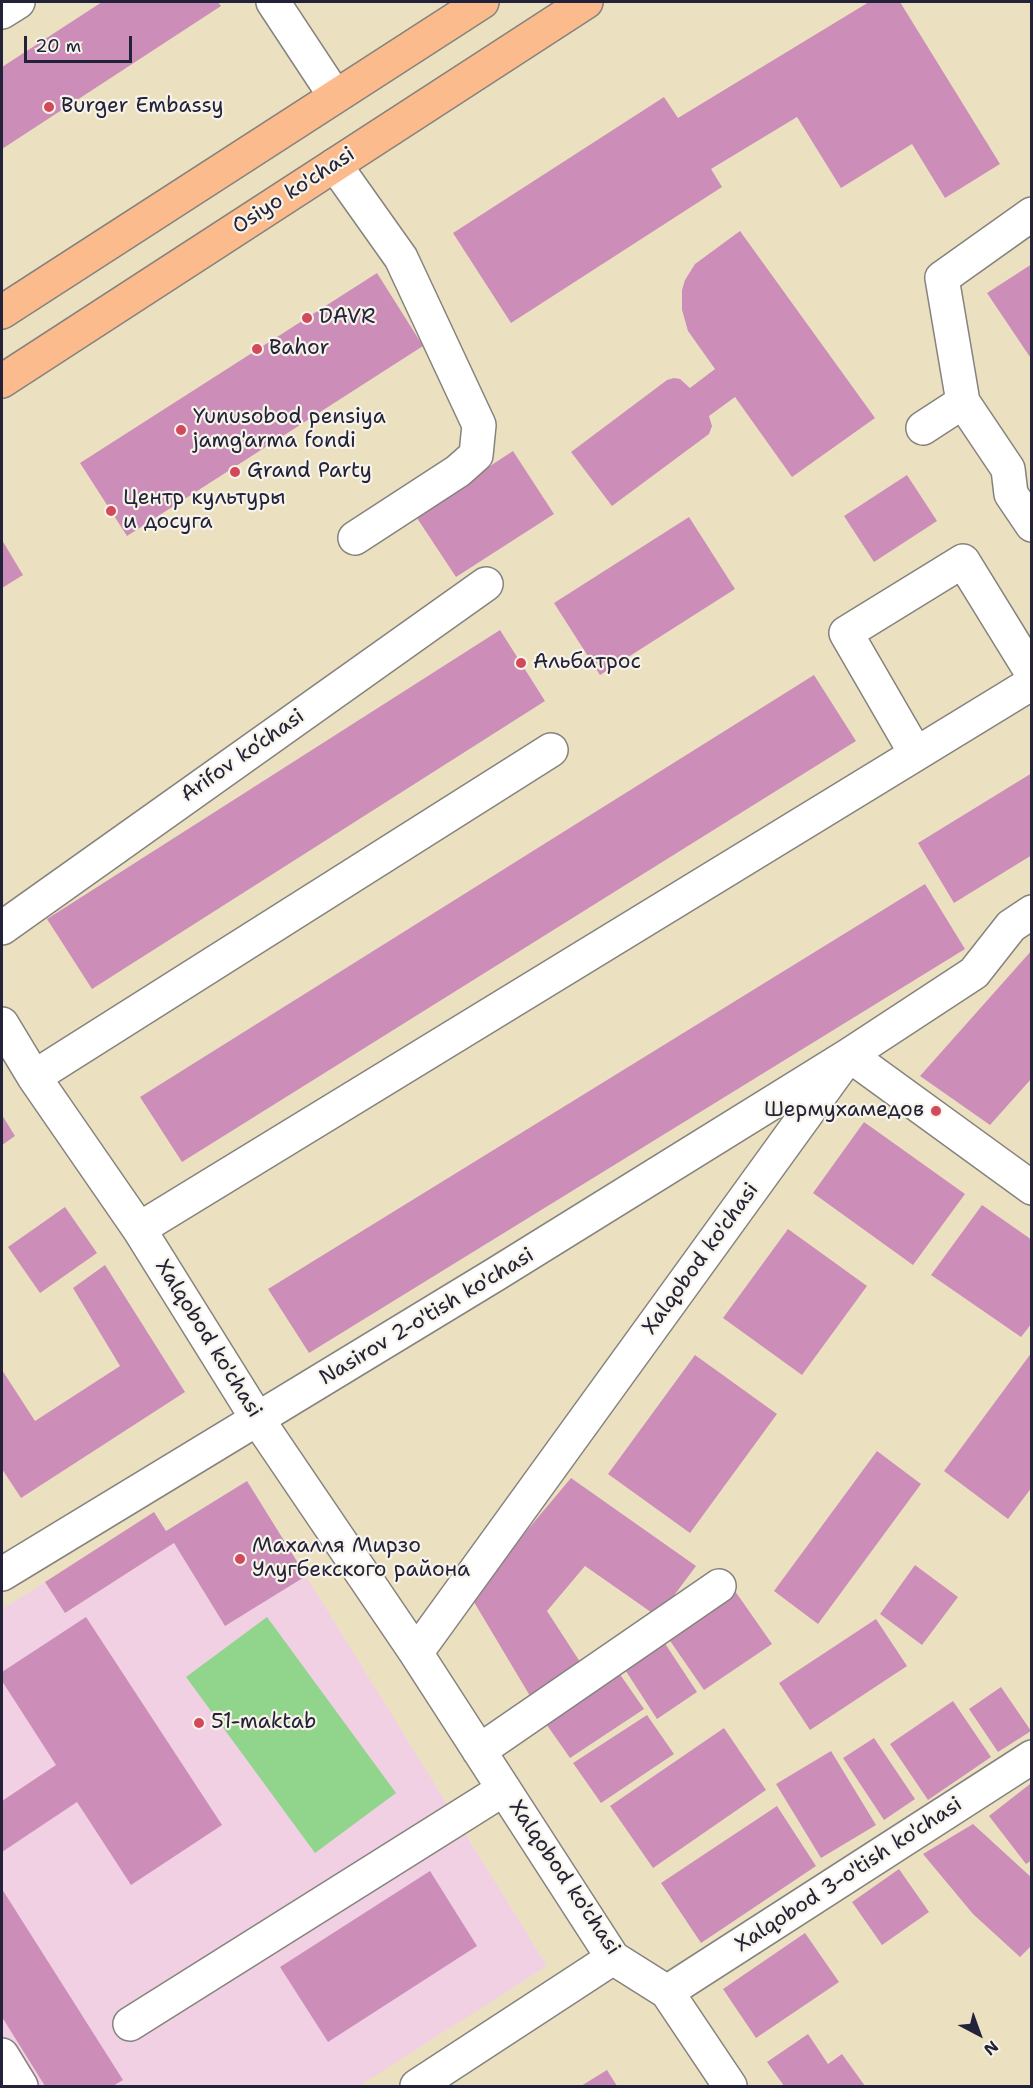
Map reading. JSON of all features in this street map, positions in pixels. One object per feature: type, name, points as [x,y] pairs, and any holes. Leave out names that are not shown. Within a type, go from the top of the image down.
[{"type":"main road","points":[[2,312],[482,2]]},
{"type":"main road","name":"Osiyo ko'chasi","points":[[2,381],[586,2]]},
{"type":"street","points":[[2,12],[18,2]]},
{"type":"street","points":[[273,2],[335,96]]},
{"type":"street","points":[[335,165],[401,258],[479,425],[476,455],[458,471],[355,538]]},
{"type":"street","points":[[1032,214],[942,278],[963,402],[1008,469],[1011,494],[1032,525]]},
{"type":"street","points":[[923,428],[963,402]]},
{"type":"street","points":[[916,754],[846,633],[963,561],[1032,673]]},
{"type":"street","name":"Arifov ko‘chasi","points":[[2,928],[486,584]]},
{"type":"street","points":[[139,1229],[1032,683]]},
{"type":"street","points":[[34,1077],[551,750]]},
{"type":"street","name":"Xalqobod ko'chasi","points":[[416,1653],[849,1055],[974,973],[1011,926],[1032,912]]},
{"type":"street","name":"Xalqobod ko'chasi","points":[[2,1024],[34,1077],[139,1229],[258,1420],[416,1653],[613,1958],[667,1992],[730,2086]]},
{"type":"street","points":[[849,1055],[1032,1188]]},
{"type":"street","name":"Nasirov 2-o'tish ko'chasi","points":[[2,1574],[516,1262],[849,1055]]},
{"type":"street","points":[[479,1751],[719,1586]]},
{"type":"street","name":"Xalqobod 3-o'tish ko'chasi","points":[[667,1992],[1032,1757]]},
{"type":"street","points":[[130,2024],[504,1789]]},
{"type":"street","points":[[417,2086],[613,1958]]},
{"type":"street","points":[[2,2055],[21,2086]]},
{"type":"shaded area","name":"51-maktab","points":[[174,1543],[225,1626],[306,1576],[547,1966],[359,2086],[2,2086],[2,1609],[45,1582],[65,1613]]},
{"type":"green space","points":[[267,1617],[396,1793],[315,1853],[186,1677]]},
{"type":"building","points":[[102,2],[218,2],[221,6],[2,149],[2,67]]},
{"type":"building","points":[[869,2],[900,2],[1000,164],[945,198],[912,144],[841,188],[797,117],[711,169],[722,187],[511,323],[453,233],[664,97],[678,118]]},
{"type":"building","points":[[740,231],[875,418],[792,477],[735,397],[709,416],[712,426],[709,434],[612,506],[571,452],[667,380],[680,379],[690,388],[715,369],[688,331],[682,310],[682,290],[695,264]]},
{"type":"building","points":[[1032,264],[1032,360],[987,293]]},
{"type":"building","points":[[377,273],[423,346],[127,536],[80,463]]},
{"type":"building","points":[[513,451],[554,514],[456,577],[415,515]]},
{"type":"building","points":[[907,475],[937,521],[874,562],[844,516]]},
{"type":"building","points":[[689,517],[735,589],[600,675],[554,603]]},
{"type":"building","points":[[2,540],[23,575],[2,588]]},
{"type":"building","points":[[500,630],[545,701],[92,989],[47,919]]},
{"type":"building","points":[[814,675],[856,741],[182,1162],[140,1097]]},
{"type":"building","points":[[1032,773],[1032,855],[954,903],[918,843]]},
{"type":"building","points":[[925,884],[965,949],[309,1353],[268,1289]]},
{"type":"building","points":[[1032,950],[1032,1078],[990,1125],[920,1076]]},
{"type":"building","points":[[2,1115],[15,1136],[2,1145]]},
{"type":"building","points":[[864,1122],[965,1194],[913,1265],[813,1193]]},
{"type":"building","points":[[982,1205],[1032,1240],[1032,1323],[1021,1337],[931,1275]]},
{"type":"building","points":[[65,1207],[97,1253],[40,1293],[8,1247]]},
{"type":"building","points":[[788,1229],[867,1286],[802,1375],[723,1318]]},
{"type":"building","points":[[105,1265],[185,1392],[21,1498],[2,1469],[2,1370],[35,1421],[120,1366],[73,1288]]},
{"type":"building","points":[[1032,1352],[1032,1487],[1008,1519],[944,1471]]},
{"type":"building","points":[[695,1355],[777,1414],[690,1533],[608,1474]]},
{"type":"building","points":[[877,1451],[921,1484],[818,1624],[774,1591]]},
{"type":"building","points":[[571,1478],[696,1566],[658,1617],[585,1566],[547,1611],[584,1668],[533,1701],[471,1597]]},
{"type":"building","name":"Махалля Мирзо Улугбекского района","points":[[247,1481],[306,1576],[225,1626],[174,1543],[65,1613],[45,1582],[154,1512],[166,1531]]},
{"type":"building","points":[[915,1565],[958,1597],[922,1645],[880,1614]]},
{"type":"building","points":[[735,1591],[772,1644],[704,1690],[666,1635]]},
{"type":"building","points":[[86,1617],[222,1825],[131,1885],[77,1802],[2,1852],[2,1801],[56,1765],[2,1681],[2,1672]]},
{"type":"building","points":[[876,1619],[907,1666],[810,1730],[779,1683]]},
{"type":"building","points":[[662,1639],[697,1692],[657,1719],[622,1665]]},
{"type":"building","points":[[617,1670],[644,1709],[570,1758],[542,1718]]},
{"type":"building","points":[[1001,1687],[1031,1731],[998,1752],[969,1709]]},
{"type":"building","points":[[953,1701],[991,1757],[928,1800],[890,1744]]},
{"type":"building","points":[[647,1715],[674,1754],[601,1803],[573,1763]]},
{"type":"building","points":[[724,1728],[766,1790],[653,1868],[610,1806]]},
{"type":"building","points":[[874,1738],[915,1799],[884,1820],[843,1758]]},
{"type":"building","points":[[831,1751],[876,1825],[821,1858],[776,1784]]},
{"type":"building","points":[[1030,1784],[1032,1860],[1026,1864],[989,1816]]},
{"type":"building","points":[[777,1806],[816,1866],[701,1943],[661,1883]]},
{"type":"building","points":[[973,1824],[1032,1878],[1032,1945],[1020,1957],[973,1914],[923,1854]]},
{"type":"building","points":[[899,1869],[929,1912],[882,1945],[852,1902]]},
{"type":"building","points":[[430,1871],[477,1946],[328,2042],[280,1967]]},
{"type":"building","points":[[2,1889],[123,2080],[113,2086],[45,2086],[2,2017]]},
{"type":"building","points":[[805,1933],[839,1982],[756,2038],[723,1989]]},
{"type":"building","points":[[808,2034],[828,2064],[842,2054],[865,2086],[784,2086],[767,2062]]},
{"type":"building","points":[[607,2070],[617,2086],[581,2086]]},
{"type":"place","name":"Burger Embassy","points":[[49,107]]},
{"type":"place","name":"DAVR","points":[[307,318]]},
{"type":"place","name":"Bahor","points":[[257,349]]},
{"type":"place","name":"Yunusobod pensiya jamg'arma fondi","points":[[181,430]]},
{"type":"place","name":"Grand Party","points":[[235,472]]},
{"type":"place","name":"Центр культуры и досуга","points":[[111,511]]},
{"type":"place","name":"Альбатрос","points":[[521,663]]},
{"type":"place","name":"Шермухамедов","points":[[936,1111]]},
{"type":"place","name":"Махалля Мирзо Улугбекского района","points":[[240,1559]]},
{"type":"place","name":"51-maktab","points":[[199,1723]]}]
